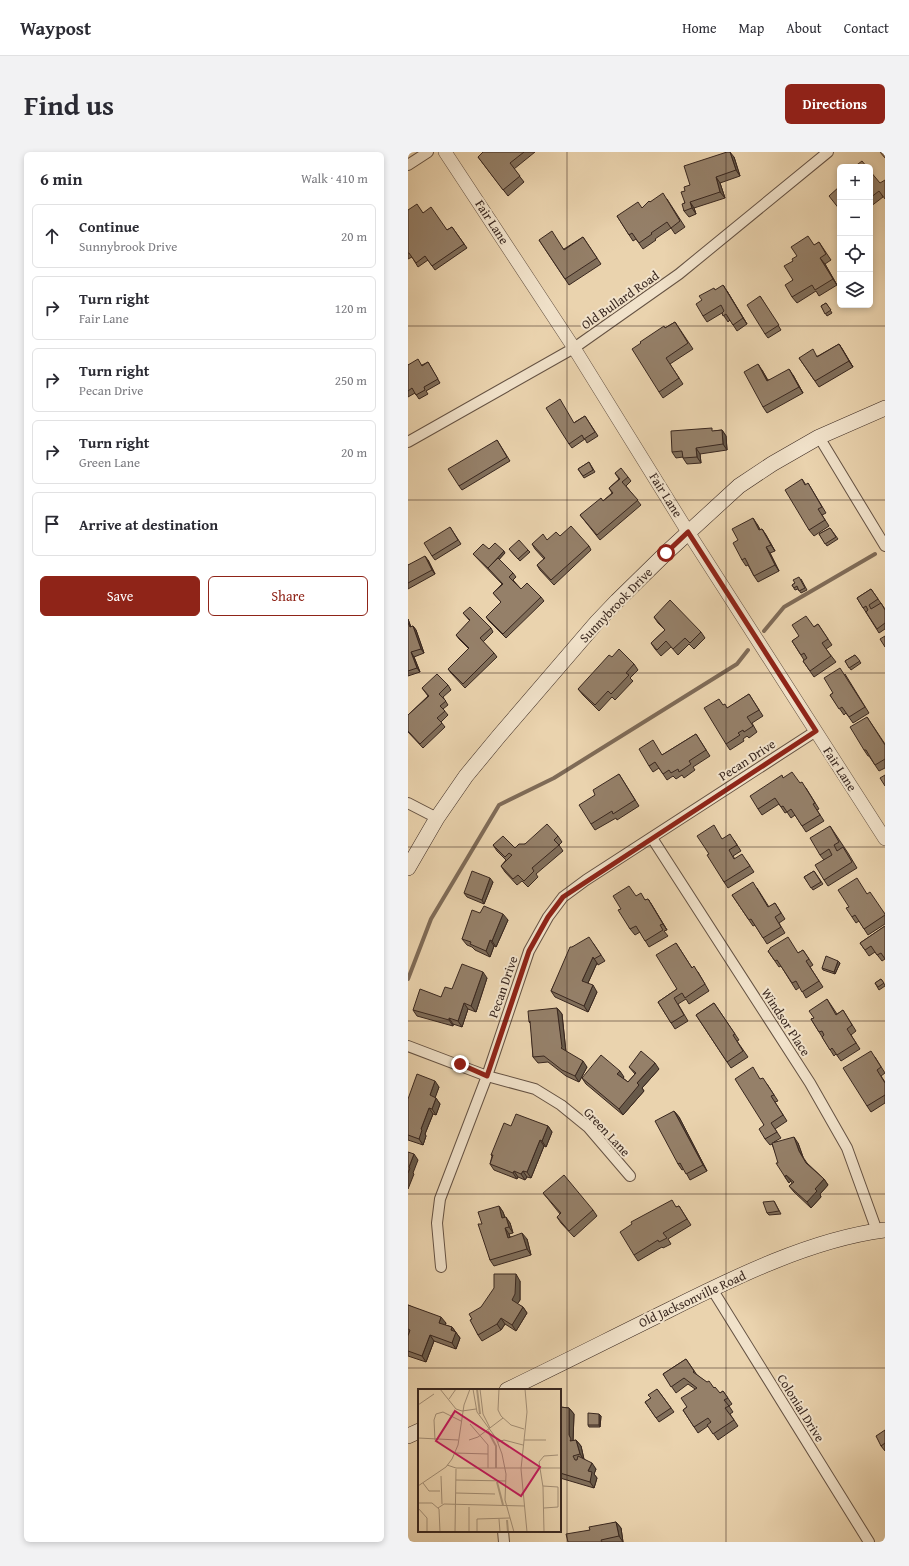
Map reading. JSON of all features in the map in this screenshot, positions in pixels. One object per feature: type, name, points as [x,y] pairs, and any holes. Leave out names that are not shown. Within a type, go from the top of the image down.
[{"type":"main road","name":"Sunnybrook Drive","points":[[408,868],[437,818],[482,756],[592,628],[617,601],[688,532],[739,486],[772,464],[819,437],[885,408]]},
{"type":"main road","name":"Old Jacksonville Road","points":[[509,1389],[712,1289],[774,1262],[832,1240],[881,1230]]},
{"type":"main road","points":[[408,1436],[418,1432]]},
{"type":"street","points":[[408,165],[428,152]]},
{"type":"street","name":"Fair Lane","points":[[445,152],[574,348],[688,532],[885,840]]},
{"type":"street","name":"Old Bullard Road","points":[[408,442],[574,348],[679,274],[828,152]]},
{"type":"street","points":[[819,437],[885,546]]},
{"type":"street","name":"Pecan Drive","points":[[441,1267],[437,1223],[440,1199],[487,1076],[529,951],[548,917],[563,897],[816,731]]},
{"type":"street","points":[[408,803],[437,818]]},
{"type":"street","name":"Windsor Place","points":[[652,838],[814,1090],[847,1148],[881,1230]]},
{"type":"street","name":"Green Lane","points":[[408,1046],[487,1076],[535,1089],[561,1105],[588,1127],[630,1176]]},
{"type":"street","name":"Colonial Drive","points":[[712,1289],[869,1542]]},
{"type":"street","points":[[503,1532],[504,1542]]},
{"type":"building","points":[[483,152],[524,152],[510,163],[520,176],[503,190],[478,157]]},
{"type":"building","points":[[730,152],[736,170],[716,177],[720,192],[690,202],[692,208],[684,211],[682,204],[685,203],[681,192],[685,191],[684,187],[690,185],[684,166]]},
{"type":"building","points":[[880,152],[885,152],[885,158]]},
{"type":"building","points":[[873,175],[880,183],[885,180],[885,199],[879,191],[873,196]]},
{"type":"building","points":[[837,189],[837,206],[829,196]]},
{"type":"building","points":[[663,193],[680,221],[671,228],[667,222],[639,243],[632,233],[629,235],[617,216],[638,202],[642,208],[649,201],[650,202]]},
{"type":"building","points":[[417,204],[423,213],[431,207],[447,230],[452,227],[464,244],[432,266],[425,256],[416,263],[408,253],[408,210]]},
{"type":"building","points":[[552,231],[564,250],[583,237],[597,258],[565,279],[539,240]]},
{"type":"building","points":[[808,236],[814,245],[819,242],[826,254],[820,258],[833,279],[815,290],[812,285],[792,297],[785,285],[793,280],[784,266],[793,261],[792,259],[797,256],[791,247]]},
{"type":"building","points":[[723,285],[743,318],[733,325],[726,314],[723,316],[722,313],[724,311],[721,305],[703,316],[696,304],[702,300],[699,296],[714,288],[715,290]]},
{"type":"building","points":[[760,296],[779,325],[765,334],[747,305]]},
{"type":"building","points":[[826,303],[831,310],[825,314],[821,306]]},
{"type":"building","points":[[675,322],[688,343],[666,358],[679,378],[659,392],[632,349],[664,326],[665,328]]},
{"type":"building","points":[[839,344],[849,361],[815,381],[799,358],[813,349],[817,357]]},
{"type":"building","points":[[418,359],[422,366],[428,362],[438,379],[424,387],[425,390],[416,395],[412,388],[408,391],[408,365]]},
{"type":"building","points":[[758,364],[767,381],[789,369],[799,387],[763,407],[744,372]]},
{"type":"building","points":[[560,399],[574,423],[585,416],[595,432],[584,439],[582,435],[569,444],[546,408]]},
{"type":"building","points":[[712,428],[712,431],[722,430],[723,444],[696,448],[697,457],[683,458],[682,451],[672,452],[671,431]]},
{"type":"building","points":[[497,440],[507,457],[459,486],[448,469]]},
{"type":"building","points":[[589,462],[593,470],[583,476],[578,469]]},
{"type":"building","points":[[621,468],[628,477],[622,482],[638,500],[597,535],[580,515],[601,498],[603,501],[613,493],[609,488],[620,479],[615,473]]},
{"type":"building","points":[[802,479],[805,485],[808,483],[822,507],[818,509],[825,520],[809,530],[785,490]]},
{"type":"building","points":[[753,518],[759,530],[762,529],[771,545],[766,547],[775,565],[754,576],[745,558],[742,560],[733,543],[738,540],[732,529]]},
{"type":"building","points":[[571,526],[589,546],[551,580],[537,565],[545,558],[532,544],[543,534],[547,540],[556,532],[560,536]]},
{"type":"building","points":[[450,527],[458,540],[432,556],[424,543]]},
{"type":"building","points":[[830,528],[836,537],[825,544],[819,534]]},
{"type":"building","points":[[519,540],[528,550],[518,559],[509,549]]},
{"type":"building","points":[[495,543],[504,551],[488,568],[473,554],[483,544],[489,549]]},
{"type":"building","points":[[425,556],[432,570],[408,583],[408,565]]},
{"type":"building","points":[[498,558],[513,573],[509,577],[521,589],[527,583],[541,597],[503,634],[486,617],[501,602],[493,593],[503,584],[488,568]]},
{"type":"building","points":[[799,577],[805,588],[799,591],[797,586],[794,588],[792,585],[795,583],[793,580]]},
{"type":"building","points":[[871,589],[878,599],[869,605],[871,609],[881,603],[885,610],[885,623],[877,629],[866,612],[868,610],[866,606],[863,608],[857,598]]},
{"type":"building","points":[[670,600],[701,632],[690,643],[685,638],[673,649],[666,641],[657,650],[651,643],[665,630],[654,617]]},
{"type":"building","points":[[470,607],[491,628],[480,638],[494,653],[463,684],[448,669],[469,648],[456,635],[470,620],[463,613]]},
{"type":"building","points":[[806,616],[814,627],[818,624],[828,639],[822,643],[831,656],[810,671],[803,661],[807,658],[804,653],[801,655],[792,641],[799,636],[792,625]]},
{"type":"building","points":[[408,623],[410,627],[413,626],[421,649],[411,652],[417,668],[408,671]]},
{"type":"building","points":[[885,636],[885,647],[880,639]]},
{"type":"building","points":[[619,649],[634,664],[626,673],[629,675],[611,694],[608,691],[595,705],[578,689],[609,655],[612,657]]},
{"type":"building","points":[[855,655],[860,661],[849,668],[845,661]]},
{"type":"building","points":[[840,668],[865,707],[849,717],[842,707],[839,709],[830,695],[833,693],[824,678]]},
{"type":"building","points":[[437,674],[448,685],[439,694],[446,701],[440,706],[445,711],[437,718],[442,723],[420,744],[408,731],[408,715],[429,696],[422,688]]},
{"type":"building","points":[[749,694],[759,710],[747,717],[753,726],[744,732],[743,730],[738,733],[740,735],[726,744],[704,708],[719,699],[727,708]]},
{"type":"building","points":[[867,717],[885,745],[885,759],[875,765],[850,727]]},
{"type":"building","points":[[696,734],[706,750],[689,761],[691,764],[679,772],[678,769],[671,773],[669,770],[663,774],[655,762],[649,766],[639,749],[653,740],[662,755]]},
{"type":"building","points":[[792,772],[800,783],[802,782],[815,803],[813,804],[820,815],[802,826],[791,809],[787,812],[783,806],[781,807],[775,798],[758,809],[750,796],[782,775],[783,778]]},
{"type":"building","points":[[619,774],[635,800],[613,814],[612,811],[591,824],[579,805],[595,795],[593,790]]},
{"type":"building","points":[[885,775],[885,786],[880,778]]},
{"type":"building","points":[[547,824],[558,836],[554,840],[559,845],[532,868],[534,871],[524,881],[518,875],[513,879],[501,866],[512,855],[509,853],[505,857],[493,845],[503,836],[515,848],[519,844],[525,844]]},
{"type":"building","points":[[714,825],[722,839],[730,834],[737,845],[729,850],[734,859],[742,854],[750,866],[724,882],[707,855],[709,854],[697,836]]},
{"type":"building","points":[[830,826],[839,842],[834,845],[837,851],[843,847],[852,862],[824,880],[815,865],[832,855],[829,849],[820,855],[810,838]]},
{"type":"building","points":[[472,871],[490,878],[482,900],[464,893]]},
{"type":"building","points":[[814,871],[821,882],[811,888],[804,877]]},
{"type":"building","points":[[857,878],[867,894],[870,892],[885,914],[864,929],[855,915],[852,917],[846,908],[849,907],[838,890]]},
{"type":"building","points":[[753,882],[768,907],[775,903],[781,913],[775,917],[781,927],[763,938],[751,919],[749,920],[732,895]]},
{"type":"building","points":[[629,886],[636,896],[641,893],[645,900],[648,899],[663,924],[660,925],[663,930],[645,941],[636,926],[630,929],[618,910],[621,909],[613,896]]},
{"type":"building","points":[[484,906],[503,914],[492,941],[490,940],[486,951],[470,944],[471,942],[462,939],[472,910],[480,913]]},
{"type":"building","points":[[885,926],[885,959],[881,953],[877,955],[871,946],[865,950],[860,943]]},
{"type":"building","points":[[589,937],[601,955],[594,959],[593,957],[582,981],[593,985],[584,1006],[551,991],[570,947]]},
{"type":"building","points":[[788,937],[798,953],[803,950],[809,959],[806,961],[819,981],[802,992],[796,981],[792,983],[777,960],[775,961],[768,951],[770,948]]},
{"type":"building","points":[[676,943],[692,968],[694,966],[705,984],[685,998],[682,993],[674,998],[684,1015],[671,1023],[658,1002],[677,989],[656,955]]},
{"type":"building","points":[[826,956],[838,961],[834,972],[822,968]]},
{"type":"building","points":[[462,964],[483,972],[471,1006],[464,1003],[458,1021],[413,1010],[420,989],[441,997],[445,987],[452,989]]},
{"type":"building","points":[[881,979],[884,983],[878,987],[875,983]]},
{"type":"building","points":[[827,999],[836,1015],[843,1010],[852,1025],[847,1029],[856,1043],[837,1055],[832,1048],[830,1050],[822,1037],[824,1035],[822,1031],[819,1032],[811,1019],[814,1018],[809,1011]]},
{"type":"building","points":[[714,1003],[735,1034],[733,1035],[743,1051],[727,1062],[696,1015]]},
{"type":"building","points":[[557,1008],[561,1048],[583,1061],[575,1076],[562,1070],[544,1056],[533,1057],[528,1011]]},
{"type":"building","points":[[641,1051],[655,1063],[637,1083],[639,1085],[619,1109],[582,1078],[601,1055],[620,1071],[617,1074],[628,1082],[636,1073],[629,1067]]},
{"type":"building","points":[[871,1051],[881,1067],[877,1070],[885,1083],[885,1095],[867,1106],[843,1068]]},
{"type":"building","points":[[753,1067],[760,1079],[763,1078],[774,1095],[771,1096],[783,1115],[771,1123],[777,1132],[765,1139],[759,1129],[764,1125],[735,1079]]},
{"type":"building","points":[[417,1074],[435,1081],[430,1095],[436,1098],[432,1109],[429,1108],[419,1139],[408,1135],[408,1099]]},
{"type":"building","points":[[674,1111],[703,1165],[686,1174],[680,1163],[678,1164],[655,1121]]},
{"type":"building","points":[[516,1114],[548,1126],[542,1141],[540,1140],[527,1172],[523,1171],[521,1174],[514,1171],[513,1173],[490,1164],[493,1155],[491,1155],[504,1123],[511,1126]]},
{"type":"building","points":[[794,1137],[799,1151],[806,1163],[824,1179],[815,1189],[817,1191],[807,1202],[789,1186],[794,1182],[786,1175],[785,1177],[776,1163],[778,1163],[772,1143]]},
{"type":"building","points":[[408,1152],[414,1154],[408,1173]]},
{"type":"building","points":[[564,1175],[593,1210],[569,1231],[557,1217],[561,1213],[543,1193]]},
{"type":"building","points":[[672,1200],[676,1207],[679,1206],[687,1219],[663,1233],[667,1238],[659,1242],[658,1240],[634,1255],[620,1232],[632,1224],[631,1222]]},
{"type":"building","points":[[774,1201],[779,1211],[767,1213],[763,1202]]},
{"type":"building","points":[[499,1206],[502,1218],[506,1217],[509,1227],[505,1228],[508,1238],[522,1233],[527,1249],[490,1260],[478,1224],[482,1224],[478,1212]]},
{"type":"building","points":[[494,1274],[516,1274],[515,1294],[512,1300],[523,1307],[512,1325],[501,1318],[497,1324],[478,1335],[470,1320],[472,1319],[469,1314],[481,1307],[494,1288]]},
{"type":"building","points":[[408,1305],[441,1317],[439,1323],[452,1327],[451,1330],[456,1332],[452,1343],[430,1335],[422,1356],[408,1351],[408,1336],[410,1330],[408,1329]]},
{"type":"building","points":[[686,1359],[694,1371],[693,1372],[707,1382],[709,1381],[720,1393],[723,1391],[728,1398],[724,1400],[729,1406],[725,1408],[734,1420],[713,1434],[707,1425],[711,1422],[708,1418],[694,1427],[683,1410],[687,1407],[681,1398],[697,1388],[684,1378],[671,1387],[663,1374]]},
{"type":"building","points":[[657,1389],[671,1408],[656,1418],[645,1402],[651,1398],[648,1395]]},
{"type":"building","points":[[561,1407],[569,1408],[570,1441],[576,1440],[580,1454],[573,1456],[575,1460],[577,1460],[578,1456],[592,1463],[588,1471],[592,1472],[590,1482],[561,1473]]},
{"type":"building","points":[[588,1413],[599,1414],[599,1425],[588,1425]]},
{"type":"building","points":[[885,1430],[885,1443],[881,1446],[876,1436]]},
{"type":"building","points":[[616,1522],[619,1536],[601,1540],[602,1542],[568,1542],[566,1534],[590,1530],[589,1527]]},
{"type":"waterway","points":[[764,631],[784,607],[875,554]]},
{"type":"waterway","points":[[408,979],[431,919],[499,805],[554,778],[737,664],[748,650]]},
{"type":"route","points":[[460,1064],[487,1076],[529,951],[548,917],[563,897],[586,880],[816,731],[688,532],[666,553]]}]
